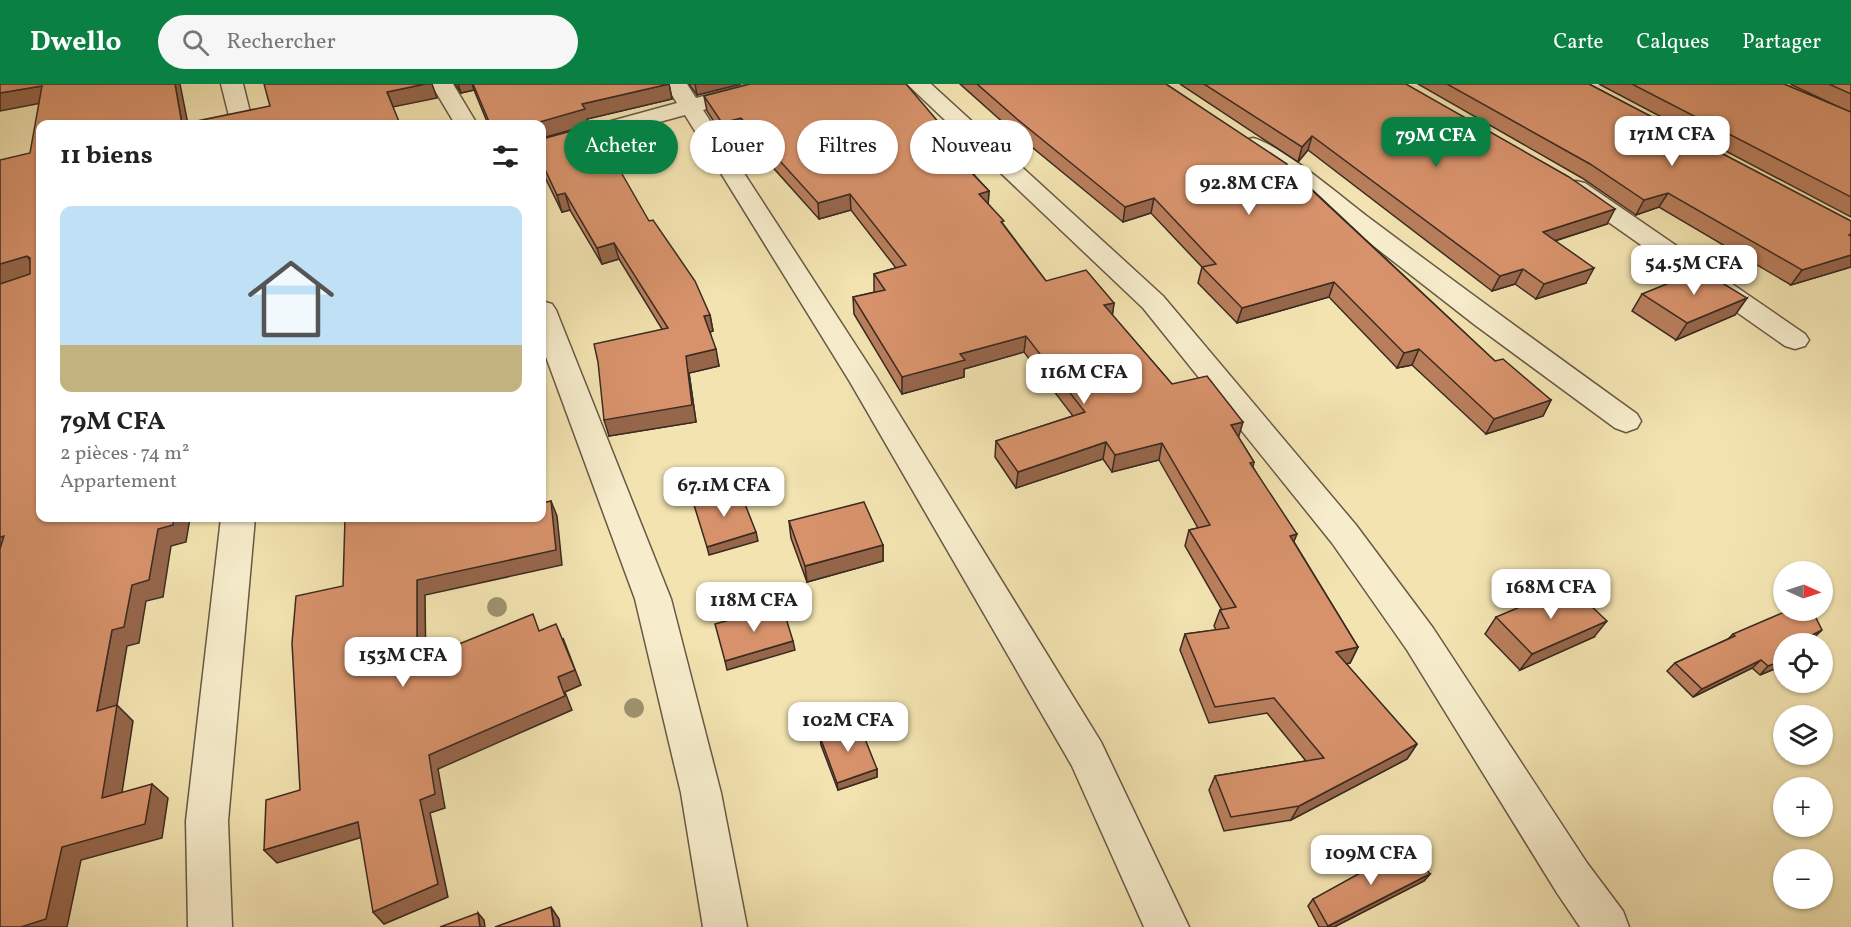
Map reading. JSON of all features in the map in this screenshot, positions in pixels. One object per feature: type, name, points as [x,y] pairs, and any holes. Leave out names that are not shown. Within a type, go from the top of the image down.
[{"type":"street","points":[[232,84],[241,120]]},
{"type":"street","points":[[442,84],[464,120]]},
{"type":"street","points":[[546,145],[683,94],[774,84]]},
{"type":"street","points":[[918,84],[1153,302],[1336,525],[1420,639],[1572,878],[1607,927]]},
{"type":"street","points":[[683,94],[865,382],[1087,755],[1167,927]]},
{"type":"street","points":[[1230,129],[1288,168],[1485,319],[1626,421]]},
{"type":"street","points":[[1552,173],[1795,340]]},
{"type":"street","points":[[546,320],[653,599],[700,793],[725,927]]},
{"type":"street","points":[[210,927],[207,821],[238,522]]},
{"type":"building","points":[[0,84],[175,84],[181,120],[36,120],[36,522],[173,522],[173,525],[158,529],[149,580],[132,585],[124,627],[112,630],[97,711],[117,705],[102,798],[152,784],[145,824],[62,847],[46,919],[21,927],[0,927],[0,549],[4,536],[0,537],[0,284],[30,274],[30,258],[27,256],[0,264],[0,160],[30,153],[42,86],[0,93]]},
{"type":"building","points":[[264,84],[425,84],[387,92],[398,120],[202,120],[270,106]]},
{"type":"building","points":[[473,84],[669,84],[582,104],[585,109],[546,120],[488,120]]},
{"type":"building","points":[[750,84],[906,84],[937,120],[910,120],[910,174],[973,174],[989,191],[979,194],[1004,221],[1001,222],[1046,281],[1086,270],[1114,303],[1104,305],[1172,384],[1207,376],[1243,422],[1231,425],[1254,462],[1250,463],[1297,534],[1290,536],[1358,647],[1336,652],[1417,744],[1299,806],[1231,817],[1215,776],[1324,758],[1274,698],[1215,707],[1185,634],[1229,628],[1220,610],[1236,607],[1189,530],[1210,525],[1162,443],[1115,455],[1106,442],[1018,472],[996,441],[1085,412],[1026,336],[960,354],[965,360],[902,377],[853,297],[885,290],[874,274],[906,265],[850,194],[818,203],[785,167],[785,120],[743,120],[741,118],[720,120],[704,96]]},
{"type":"building","points":[[977,84],[1166,84],[1287,164],[1286,166],[1495,361],[1503,359],[1551,400],[1494,419],[1419,349],[1404,353],[1334,282],[1242,308],[1202,267],[1216,264],[1154,198],[1125,207],[1033,132],[1033,120],[1017,119]]},
{"type":"building","points":[[1204,84],[1406,84],[1569,177],[1615,209],[1543,232],[1594,268],[1544,284],[1523,269],[1500,276],[1312,136],[1302,147]]},
{"type":"building","points":[[1447,84],[1589,84],[1851,221],[1851,234],[1849,235],[1851,236],[1851,255],[1802,270],[1668,193],[1644,200],[1590,164]]},
{"type":"building","points":[[1632,84],[1784,84],[1851,112],[1851,197]]},
{"type":"building","points":[[1829,84],[1851,84],[1851,94]]},
{"type":"building","points":[[564,133],[564,174],[622,174],[649,221],[653,220],[695,281],[710,315],[704,316],[716,349],[686,356],[692,405],[604,420],[594,344],[668,328],[614,243],[597,248],[565,193],[557,195],[546,172],[546,138]]},
{"type":"building","points":[[1701,270],[1747,298],[1687,323],[1642,294]]},
{"type":"building","points":[[739,489],[756,532],[707,547],[694,505],[701,503],[700,500]]},
{"type":"building","points":[[551,501],[556,550],[417,580],[417,661],[533,614],[539,631],[556,624],[575,670],[558,677],[565,696],[429,755],[435,794],[420,800],[438,884],[373,912],[358,822],[264,850],[266,800],[300,790],[292,643],[296,596],[343,586],[345,522],[546,522],[546,502]]},
{"type":"building","points":[[864,502],[883,545],[805,566],[789,521]]},
{"type":"building","points":[[1570,586],[1607,621],[1532,654],[1496,617]]},
{"type":"building","points":[[782,605],[793,641],[725,661],[715,624]]},
{"type":"building","points":[[1773,617],[1773,621],[1818,621],[1822,630],[1816,633],[1773,633],[1773,664],[1768,666],[1761,660],[1702,689],[1675,663],[1735,636],[1733,634]]},
{"type":"building","points":[[859,724],[877,769],[837,783],[820,737]]},
{"type":"building","points":[[1409,846],[1430,874],[1328,926],[1313,899]]},
{"type":"building","points":[[551,907],[554,927],[495,927]]},
{"type":"building","points":[[478,913],[480,927],[440,927]]}]
